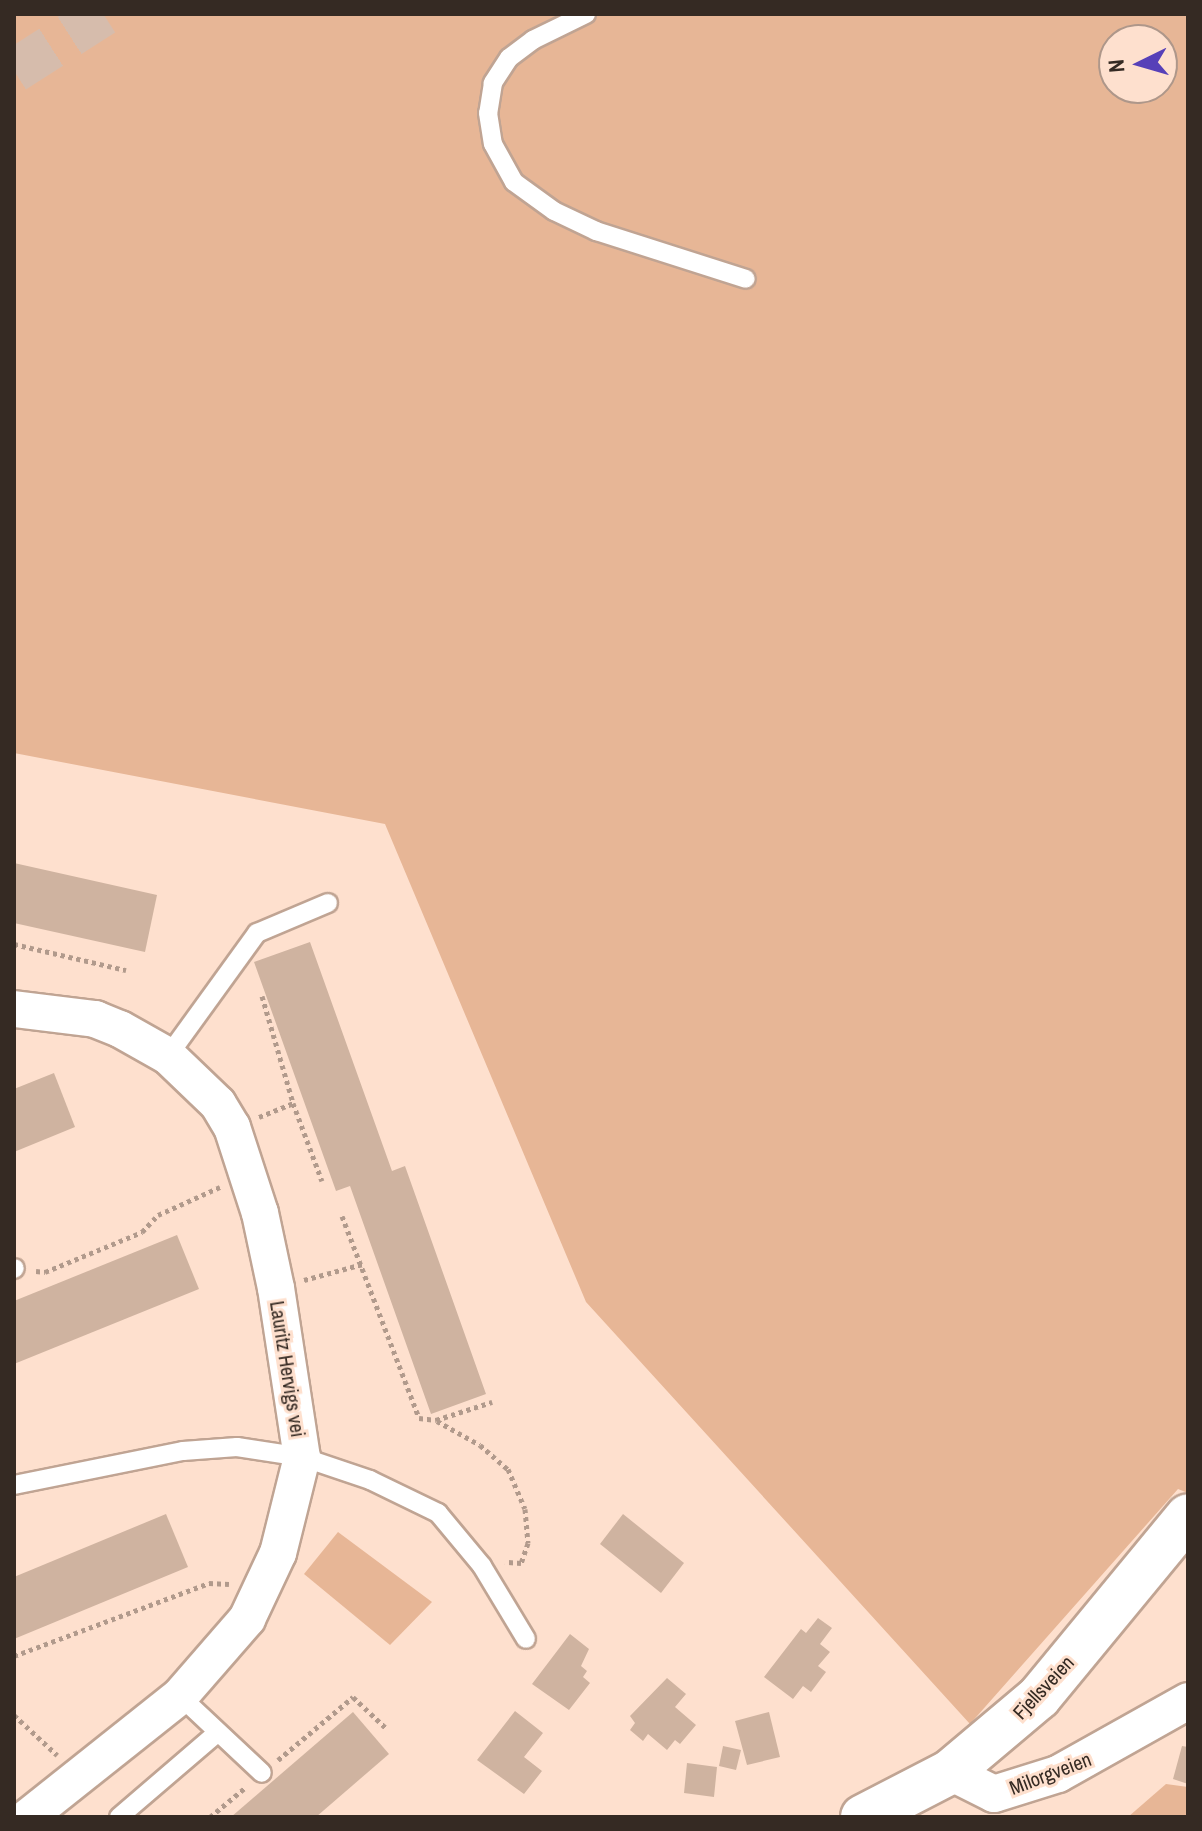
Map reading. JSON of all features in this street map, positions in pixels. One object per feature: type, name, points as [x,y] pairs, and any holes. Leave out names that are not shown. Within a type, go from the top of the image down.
[{"type":"main road","name":"Fjellsveien","points":[[863,1817],[950,1772],[1039,1697],[1188,1516]]},
{"type":"street","name":"Lauritz Hervigs vei","points":[[14,1009],[95,1019],[120,1029],[168,1056],[218,1104],[232,1127],[248,1174],[276,1288],[302,1457],[278,1553],[247,1619],[180,1696],[28,1817]]},
{"type":"street","name":"Milorgveien","points":[[950,1772],[994,1794],[1058,1774],[1188,1701]]},
{"type":"lane","points":[[586,14],[533,40],[509,58],[493,83],[488,113],[493,144],[514,182],[554,211],[596,231],[746,279]]},
{"type":"lane","points":[[168,1056],[257,933],[328,903]]},
{"type":"lane","points":[[14,1485],[183,1451],[237,1447],[302,1457],[370,1480],[438,1513],[482,1566],[526,1639]]},
{"type":"lane","points":[[180,1696],[262,1773]]},
{"type":"lane","points":[[119,1817],[218,1732]]},
{"type":"path","points":[[14,944],[126,970]]},
{"type":"path","points":[[262,996],[293,1103],[322,1181]]},
{"type":"path","points":[[14,1269],[45,1272],[142,1232],[158,1215],[248,1174]]},
{"type":"path","points":[[342,1216],[363,1264],[419,1418],[436,1420],[480,1445],[508,1469],[525,1509],[528,1543],[521,1563],[482,1566]]},
{"type":"path","points":[[276,1288],[363,1264]]},
{"type":"path","points":[[436,1420],[492,1402]]},
{"type":"path","points":[[14,1656],[209,1583],[262,1585]]},
{"type":"path","points":[[210,1817],[353,1697],[386,1728]]},
{"type":"path","points":[[14,1715],[79,1775]]},
{"type":"shaded area","points":[[14,14],[1188,14],[1188,1493],[1178,1489],[970,1724],[586,1302],[385,824],[14,753]]},
{"type":"shaded area","points":[[338,1532],[432,1602],[390,1645],[304,1574]]},
{"type":"shaded area","points":[[1166,1784],[1188,1787],[1188,1817],[1128,1817]]},
{"type":"building","points":[[14,863],[157,895],[145,952],[14,923]]},
{"type":"building","points":[[310,942],[392,1171],[405,1166],[486,1394],[431,1414],[350,1186],[336,1191],[254,962]]},
{"type":"building","points":[[54,1073],[75,1127],[14,1152],[14,1089]]},
{"type":"building","points":[[177,1235],[199,1289],[14,1364],[14,1301]]},
{"type":"building","points":[[166,1514],[188,1567],[14,1639],[14,1577]]},
{"type":"building","points":[[623,1514],[684,1563],[661,1593],[600,1544]]},
{"type":"building","points":[[818,1618],[832,1628],[820,1644],[830,1652],[818,1666],[826,1672],[811,1692],[803,1686],[793,1699],[764,1677],[801,1629],[806,1633]]},
{"type":"building","points":[[570,1634],[589,1649],[581,1666],[587,1671],[583,1677],[590,1683],[569,1710],[532,1684]]},
{"type":"building","points":[[667,1678],[686,1694],[675,1707],[696,1725],[680,1744],[675,1740],[667,1750],[648,1734],[643,1741],[630,1730],[635,1723],[630,1716]]},
{"type":"building","points":[[515,1711],[543,1733],[524,1757],[542,1771],[524,1794],[477,1760]]},
{"type":"building","points":[[353,1712],[389,1754],[316,1817],[231,1817]]},
{"type":"building","points":[[769,1712],[780,1757],[747,1765],[735,1721]]},
{"type":"building","points":[[723,1746],[741,1750],[736,1770],[719,1766]]},
{"type":"building","points":[[1182,1746],[1188,1747],[1188,1784],[1173,1779]]},
{"type":"building","points":[[687,1763],[717,1767],[714,1797],[684,1793]]},
{"type":"tunnel","points":[[14,71],[103,14]]}]
